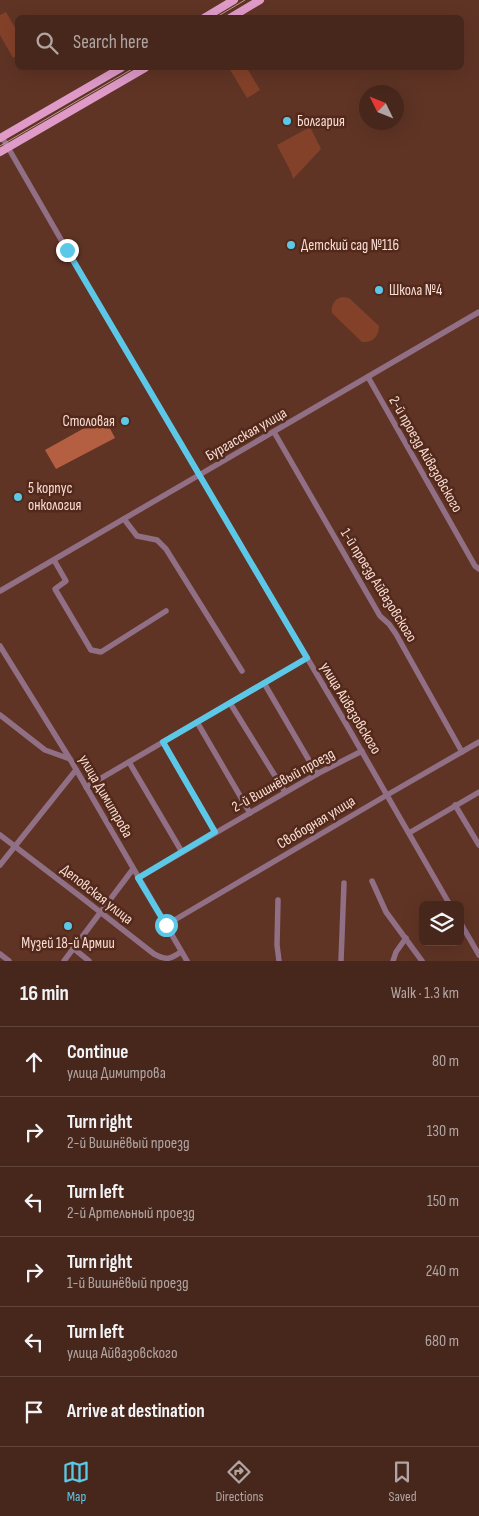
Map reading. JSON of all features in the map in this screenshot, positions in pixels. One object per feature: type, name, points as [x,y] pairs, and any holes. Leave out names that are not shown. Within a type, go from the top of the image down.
[{"type":"main road","points":[[209,15],[234,0]]},
{"type":"main road","points":[[235,15],[260,0]]},
{"type":"main road","points":[[1,138],[117,70]]},
{"type":"main road","points":[[0,152],[142,70]]},
{"type":"street","name":"улица Айвазовского","points":[[1,138],[388,794],[448,901]]},
{"type":"street","name":"Бургасская улица","points":[[0,591],[479,312]]},
{"type":"street","name":"2-й проезд Айвазовского","points":[[368,377],[475,566],[479,568]]},
{"type":"street","name":"1-й проезд Айвазовского","points":[[274,432],[380,616],[390,624],[396,634],[462,752]]},
{"type":"street","points":[[124,519],[137,536],[156,540],[166,549],[242,671]]},
{"type":"street","points":[[54,560],[66,581],[55,589],[91,650],[101,652],[166,611]]},
{"type":"street","name":"улица Димитрова","points":[[0,646],[70,759],[186,961]]},
{"type":"street","points":[[86,787],[307,658]]},
{"type":"street","points":[[264,683],[317,774]]},
{"type":"street","points":[[230,703],[285,792]]},
{"type":"street","points":[[0,715],[46,750],[70,759]]},
{"type":"street","points":[[197,722],[250,813]]},
{"type":"street","points":[[163,742],[215,832]]},
{"type":"street","name":"Свободная улица","points":[[166,925],[479,742]]},
{"type":"street","name":"2-й Вишнёвый проезд","points":[[138,878],[285,792],[362,751]]},
{"type":"street","points":[[129,762],[182,852]]},
{"type":"street","points":[[0,865],[76,770]]},
{"type":"street","points":[[409,832],[479,792]]},
{"type":"street","points":[[455,805],[479,845]]},
{"type":"street","name":"Деповская улица","points":[[0,836],[154,954],[161,958],[170,959],[182,952]]},
{"type":"street","points":[[64,961],[133,869]]},
{"type":"street","points":[[372,881],[386,912],[422,961]]},
{"type":"street","points":[[341,961],[344,883]]},
{"type":"street","points":[[278,900],[278,961]]},
{"type":"street","points":[[464,929],[479,955]]},
{"type":"street","points":[[394,961],[396,952],[406,938]]},
{"type":"street","points":[[73,948],[90,961]]},
{"type":"street","points":[[0,954],[9,961]]},
{"type":"shaded area","points":[[6,12],[15,28],[15,56],[13,58],[0,35],[0,15]]},
{"type":"shaded area","points":[[230,70],[248,70],[260,90],[247,98]]},
{"type":"shaded area","points":[[310,127],[321,149],[293,179],[277,145]]},
{"type":"shaded area","points":[[342,297],[349,298],[379,326],[377,336],[372,340],[362,342],[332,313],[334,303]]},
{"type":"shaded area","points":[[104,417],[115,438],[56,469],[45,450]]},
{"type":"tram line","points":[[220,15],[245,0]]},
{"type":"tram line","points":[[0,146],[131,70]]},
{"type":"place","name":"Болгария","points":[[287,121]]},
{"type":"place","name":"Детский сад №116","points":[[291,245]]},
{"type":"place","name":"Школа №4","points":[[379,290]]},
{"type":"place","name":"Столовая","points":[[125,421]]},
{"type":"place","name":"5 корпус онкология","points":[[18,497]]},
{"type":"place","name":"Музей 18-й Армии","points":[[68,926]]},
{"type":"route","points":[[67,250],[307,658],[163,742],[215,832],[138,878],[166,925]]}]
